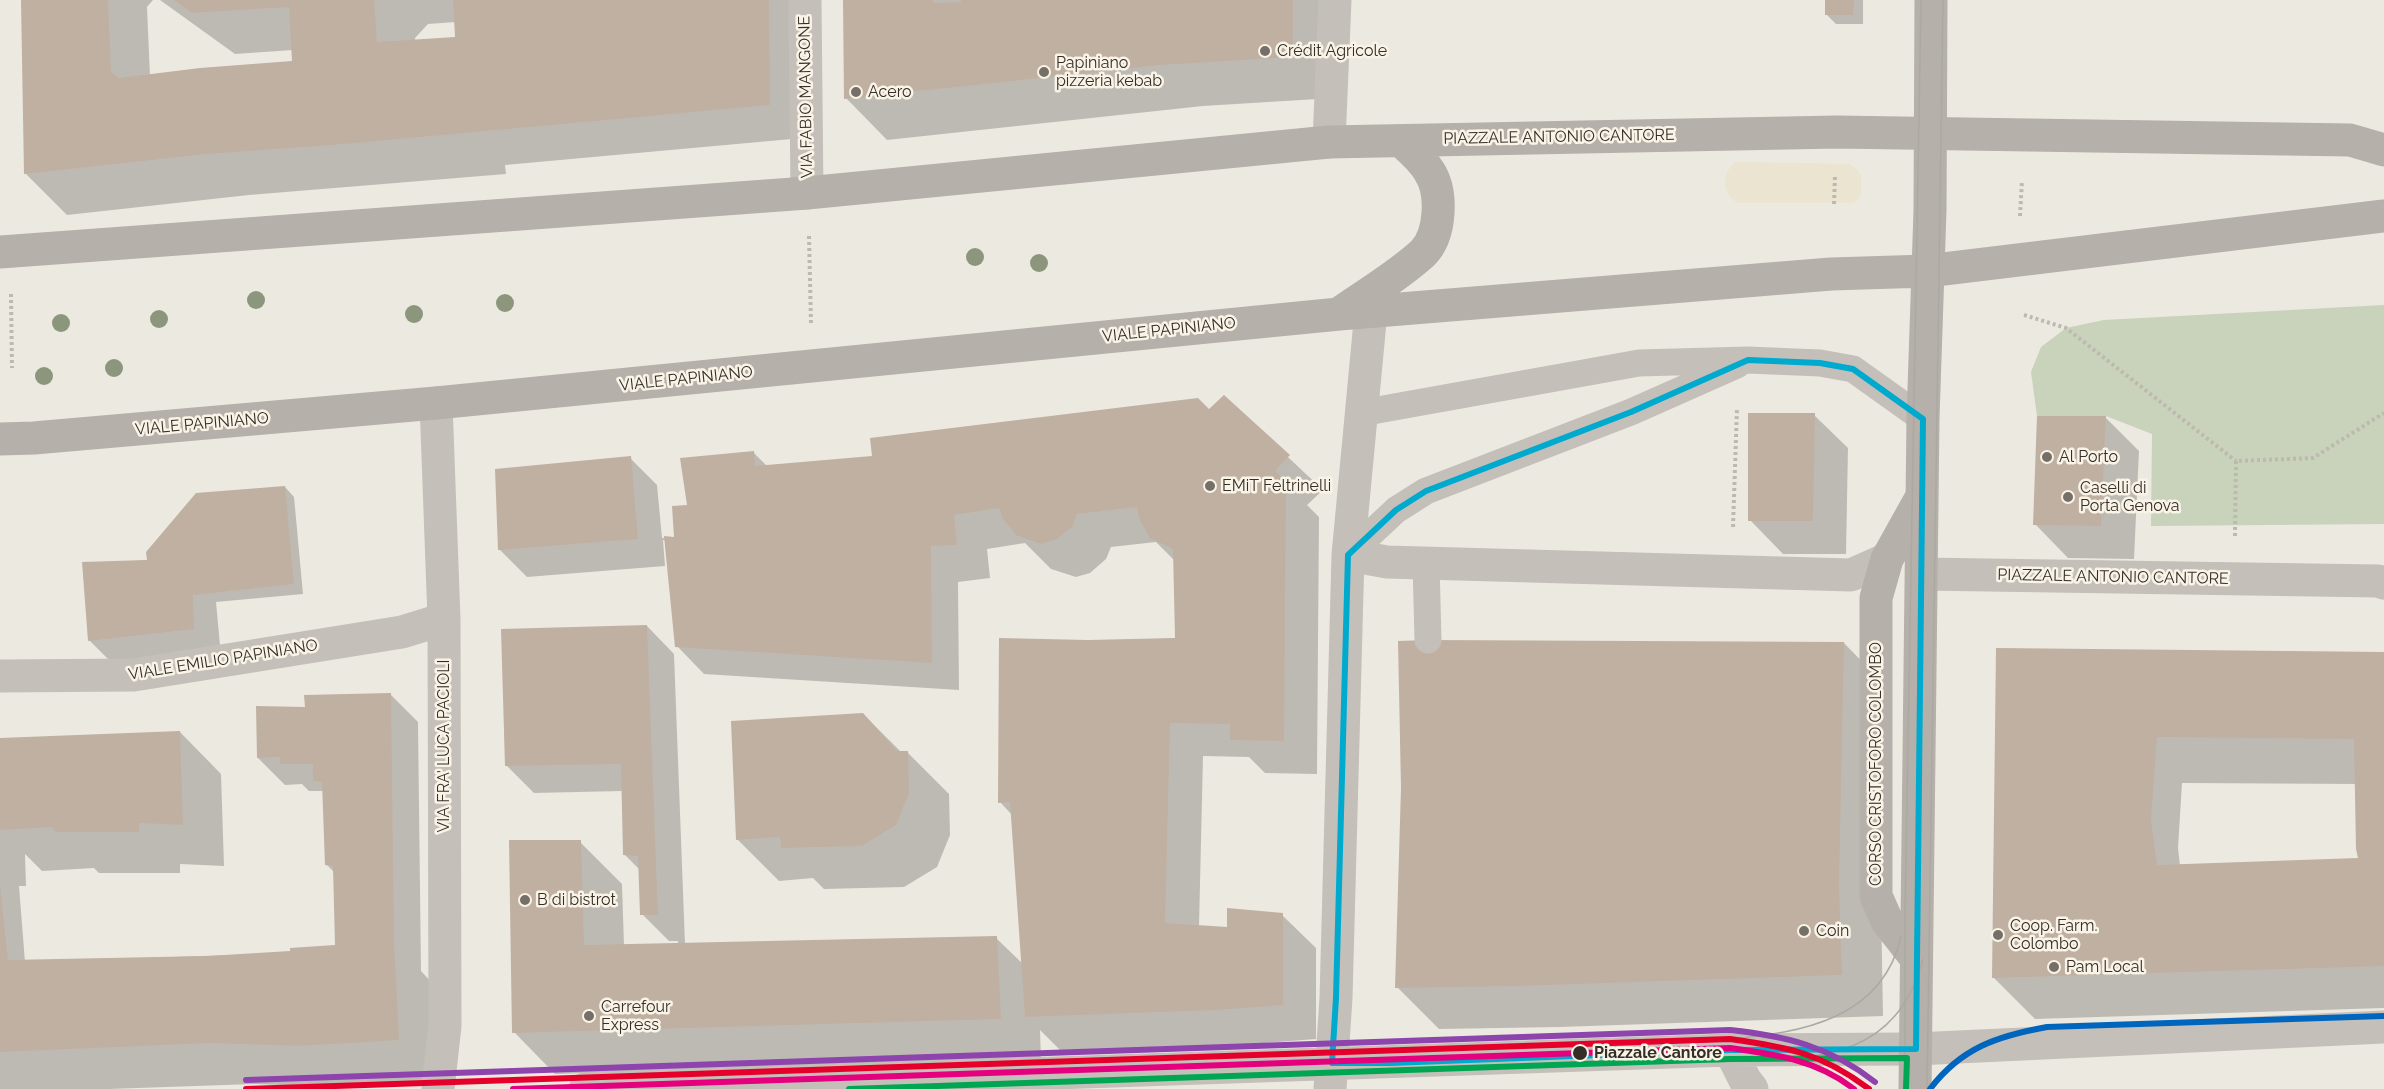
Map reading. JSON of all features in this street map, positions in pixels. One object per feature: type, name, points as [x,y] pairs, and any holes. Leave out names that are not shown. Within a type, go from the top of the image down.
[{"type":"main road","points":[[1915,1089],[1911,1049],[1916,958],[1931,0]]},
{"type":"main road","name":"PIAZZALE ANTONIO CANTORE","points":[[1329,142],[1825,132],[2350,140],[2384,150]]},
{"type":"main road","points":[[1339,314],[1424,252],[1434,238],[1438,210],[1436,185],[1429,170],[1401,141]]},
{"type":"main road","points":[[0,252],[807,193],[1329,142]]},
{"type":"main road","points":[[1371,311],[1831,274],[1927,271],[2384,216]]},
{"type":"main road","name":"VIALE PAPINIANO","points":[[0,439],[34,438],[436,403],[1371,311]]},
{"type":"main road","points":[[1887,559],[1923,493]]},
{"type":"main road","name":"CORSO CRISTOFORO COLOMBO","points":[[1887,559],[1876,598],[1876,896],[1887,921],[1916,958]]},
{"type":"street","name":"VIA FABIO MANGONE","points":[[805,0],[807,193]]},
{"type":"street","points":[[1329,142],[1335,0]]},
{"type":"street","name":"PIAZZALE ANTONIO CANTORE","points":[[2350,140],[2384,137]]},
{"type":"street","points":[[1331,1076],[1336,998],[1348,555],[1371,311]]},
{"type":"street","name":"VIA FRA' LUCA PACIOLI","points":[[436,403],[444,619],[445,1026],[438,1089]]},
{"type":"street","points":[[1348,555],[1387,562],[1426,564],[1851,575],[1887,559]]},
{"type":"street","name":"PIAZZALE ANTONIO CANTORE","points":[[1922,574],[2384,583]]},
{"type":"street","name":"VIALE EMILIO PAPINIANO","points":[[0,676],[135,675],[402,632],[444,619]]},
{"type":"street","points":[[585,1089],[1331,1076],[1391,1064],[1730,1050],[1911,1049],[2384,1027]]},
{"type":"street","points":[[1730,1050],[1744,1080],[1752,1089]]},
{"type":"lane","points":[[1348,555],[1396,510],[1426,491],[1631,412],[1748,360]]},
{"type":"lane","points":[[1361,413],[1639,363],[1748,360],[1820,363],[1853,369],[1923,419]]},
{"type":"lane","points":[[1426,564],[1428,640]]},
{"type":"path","points":[[1834,204],[1836,173]]},
{"type":"path","points":[[2020,217],[2022,181]]},
{"type":"path","points":[[807,193],[812,366]]},
{"type":"path","points":[[11,284],[12,368]]},
{"type":"path","points":[[2024,315],[2066,328],[2236,461],[2313,458],[2384,413]]},
{"type":"path","points":[[1733,527],[1738,404]]},
{"type":"path","points":[[2235,537],[2236,461]]},
{"type":"green space","points":[[2384,305],[2384,524],[2151,526],[2152,434],[2106,416],[2037,416],[2031,372],[2041,347],[2066,328],[2104,320]]},
{"type":"shaded area","points":[[1737,162],[1849,164],[1858,170],[1861,176],[1861,194],[1857,201],[1852,203],[1737,203],[1729,196],[1725,185],[1727,172]]},
{"type":"building","points":[[21,0],[108,0],[111,72],[119,78],[200,68],[292,61],[289,7],[192,13],[174,0],[374,0],[377,42],[455,37],[453,0],[769,0],[770,105],[344,144],[207,154],[24,174]]},
{"type":"building","points":[[843,0],[933,0],[933,3],[961,2],[961,0],[1293,0],[1293,57],[1161,65],[844,99]]},
{"type":"building","points":[[1825,0],[1854,0],[1853,15],[1825,15]]},
{"type":"building","points":[[1224,395],[1290,455],[1275,471],[1286,481],[1284,741],[1230,740],[1230,724],[1170,723],[1165,923],[1227,927],[1227,908],[1283,913],[1283,1005],[1217,1010],[1025,1017],[1010,802],[998,803],[999,638],[1088,640],[1175,638],[1173,549],[1150,538],[1140,521],[1137,507],[1077,514],[1073,526],[1057,539],[1041,544],[1016,535],[1003,519],[999,508],[954,515],[957,545],[931,546],[932,663],[675,647],[664,536],[674,537],[672,506],[687,505],[680,458],[754,451],[755,466],[872,456],[870,438],[1198,398],[1209,409]]},
{"type":"building","points":[[1748,413],[1815,413],[1813,521],[1748,521]]},
{"type":"building","name":"Caselli di Porta Genova","points":[[2037,416],[2106,416],[2101,526],[2033,525]]},
{"type":"building","points":[[631,456],[638,539],[498,550],[495,469]]},
{"type":"building","points":[[285,486],[294,584],[193,595],[194,629],[88,641],[82,562],[147,560],[146,552],[196,493]]},
{"type":"building","points":[[647,625],[658,915],[640,915],[638,856],[623,855],[621,764],[505,766],[501,629]]},
{"type":"building","points":[[1398,641],[1844,642],[1839,886],[1842,975],[1395,988],[1401,788]]},
{"type":"building","points":[[1996,648],[2384,652],[2384,966],[1992,978]],"holes":[[[2157,737],[2354,739],[2358,858],[2157,865],[2151,819]]]},
{"type":"building","points":[[391,693],[394,942],[399,1040],[299,1046],[211,1043],[0,1052],[0,885],[8,960],[208,956],[290,951],[290,948],[335,945],[333,866],[325,865],[322,782],[313,781],[313,764],[280,764],[280,757],[257,758],[256,706],[305,707],[304,695]]},
{"type":"building","points":[[863,713],[897,751],[908,751],[909,793],[896,825],[862,846],[781,848],[780,837],[736,840],[731,721]]},
{"type":"building","points":[[180,731],[183,825],[139,823],[139,832],[56,832],[52,827],[0,830],[0,738]]},
{"type":"building","points":[[509,840],[581,840],[584,945],[997,936],[1001,1019],[512,1033]]},
{"type":"tram line","points":[[1905,1089],[1905,913],[1921,0]]},
{"type":"tram line","points":[[1927,1089],[1943,0]]},
{"type":"tram line","points":[[1730,1039],[1810,1026],[1857,1004],[1876,987],[1891,965],[1901,937]]},
{"type":"tram line","points":[[1713,1062],[1780,1060],[1812,1056],[1841,1050],[1868,1038],[1891,1021],[1909,995],[1923,959]]},
{"type":"transit line","points":[[1748,360],[1820,363],[1853,369],[1923,419],[1916,1049],[1730,1050],[1391,1063],[1332,1063],[1336,998],[1348,555],[1396,510],[1426,491],[1631,412],[1748,360]]},
{"type":"transit line","points":[[1930,1089],[1954,1063],[1981,1046],[2012,1035],[2047,1027],[2384,1016]]},
{"type":"transit line","points":[[246,1080],[1730,1030],[1788,1040],[1824,1051],[1875,1082]]},
{"type":"transit line","points":[[246,1089],[1730,1039],[1787,1049],[1819,1059],[1869,1089]]},
{"type":"transit line","points":[[513,1089],[1730,1048],[1795,1060],[1825,1071],[1854,1089]]},
{"type":"transit line","points":[[849,1089],[1730,1059],[1907,1058],[1906,1089]]},
{"type":"place","name":"Crédit Agricole","points":[[1265,51]]},
{"type":"place","name":"Papiniano pizzeria kebab","points":[[1044,72]]},
{"type":"place","name":"Acero","points":[[856,92]]},
{"type":"place","name":"Al Porto","points":[[2047,457]]},
{"type":"place","name":"EMiT Feltrinelli","points":[[1210,486]]},
{"type":"place","name":"Caselli di Porta Genova","points":[[2068,497]]},
{"type":"place","name":"B di bistrot","points":[[525,900]]},
{"type":"place","name":"Coin","points":[[1804,931]]},
{"type":"place","name":"Coop. Farm. Colombo","points":[[1998,935]]},
{"type":"place","name":"Pam Local","points":[[2054,967]]},
{"type":"place","name":"Carrefour Express","points":[[589,1016]]},
{"type":"place","name":"Piazzale Cantore","points":[[1580,1053]]}]
